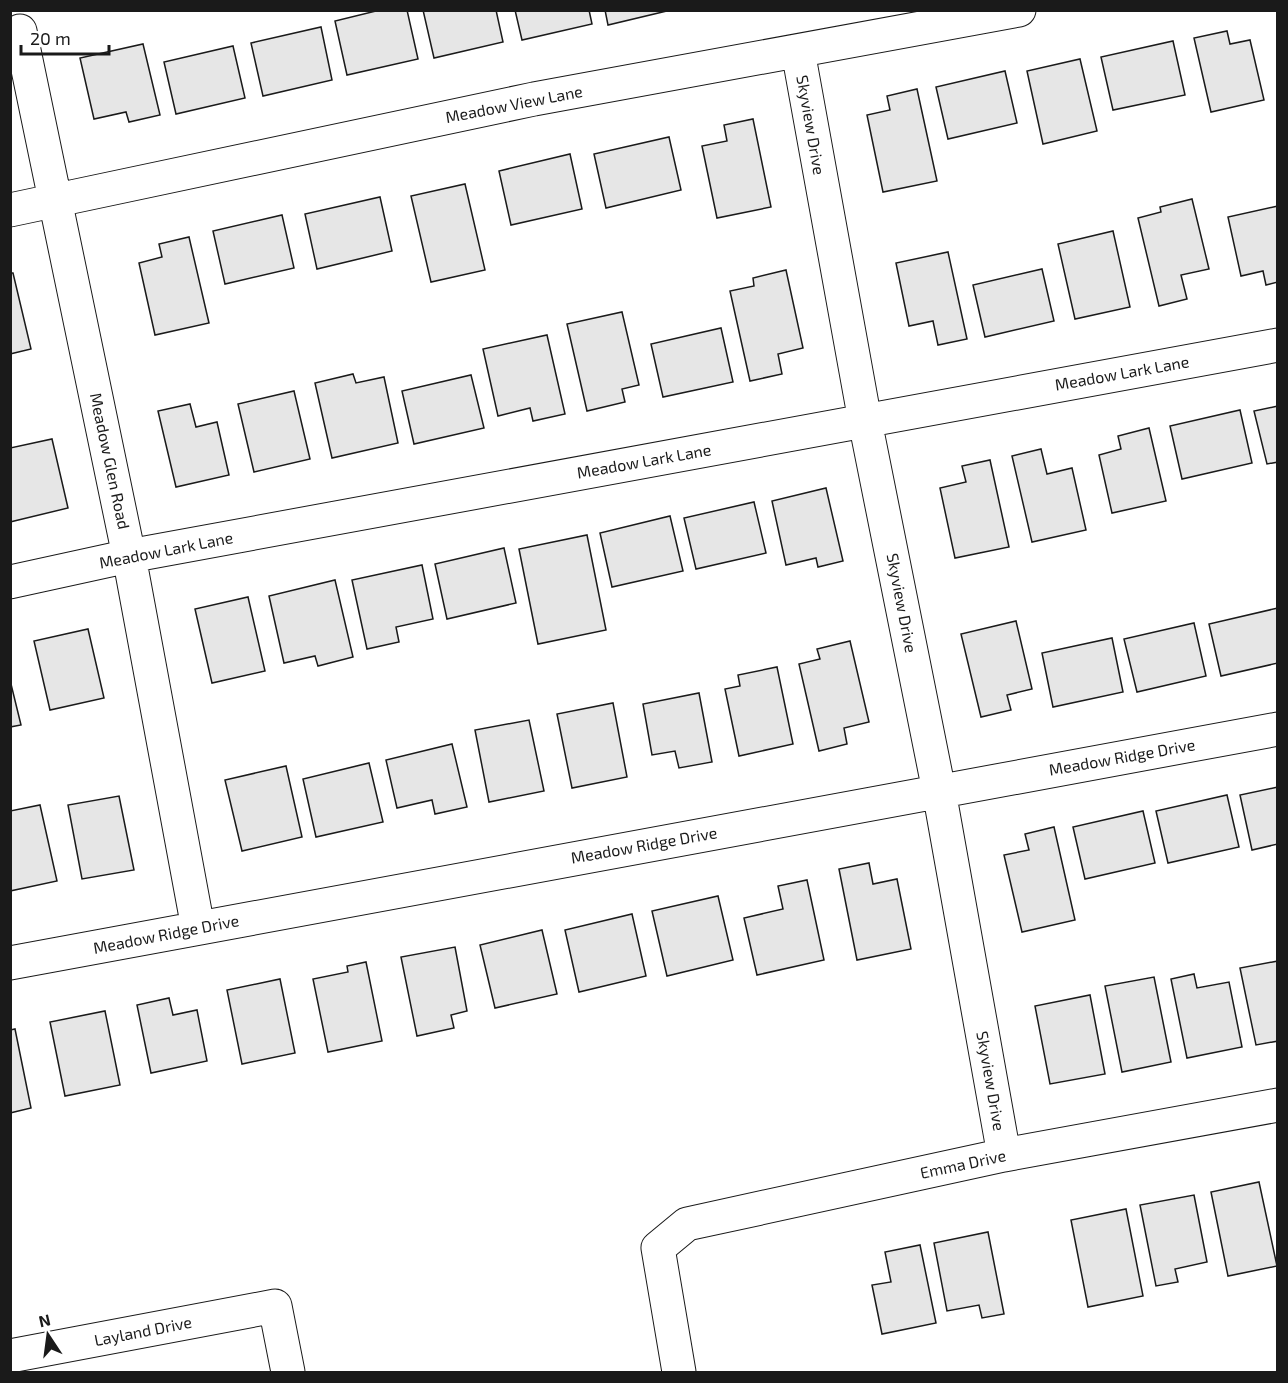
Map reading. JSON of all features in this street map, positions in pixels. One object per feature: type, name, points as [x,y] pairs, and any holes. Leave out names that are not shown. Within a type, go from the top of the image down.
[{"type":"street","name":"Meadow View Lane","points":[[10,210],[534,99],[1019,10]]},
{"type":"street","name":"Meadow Glen Road","points":[[20,31],[129,556],[198,928]]},
{"type":"street","name":"Skyview Drive","points":[[798,51],[865,421],[939,791],[1004,1155]]},
{"type":"street","name":"Meadow Lark Lane","points":[[10,582],[129,556],[1278,345]]},
{"type":"street","name":"Meadow Ridge Drive","points":[[10,963],[1278,729]]},
{"type":"street","name":"Emma Drive","points":[[679,1372],[658,1248],[687,1224],[1004,1155],[1278,1105]]},
{"type":"street","name":"Layland Drive","points":[[10,1356],[275,1306],[288,1372]]},
{"type":"building","points":[[380,10],[407,10],[418,59],[347,75],[335,21]]},
{"type":"building","points":[[423,10],[496,10],[503,42],[434,58]]},
{"type":"building","points":[[515,10],[589,10],[592,24],[522,40]]},
{"type":"building","points":[[605,10],[671,10],[608,25]]},
{"type":"building","points":[[321,27],[332,80],[263,96],[251,43]]},
{"type":"building","points":[[1227,31],[1230,44],[1250,40],[1264,100],[1211,112],[1194,38]]},
{"type":"building","points":[[1173,41],[1185,95],[1113,110],[1101,57]]},
{"type":"building","points":[[143,44],[160,115],[129,122],[126,112],[94,119],[80,58]]},
{"type":"building","points":[[233,46],[245,98],[176,114],[164,62]]},
{"type":"building","points":[[1080,59],[1097,131],[1043,144],[1027,71]]},
{"type":"building","points":[[1005,71],[1017,123],[948,139],[936,87]]},
{"type":"building","points":[[917,89],[937,181],[883,192],[867,115],[890,110],[887,96]]},
{"type":"building","points":[[753,119],[771,207],[717,218],[702,146],[727,141],[724,125]]},
{"type":"building","points":[[669,137],[681,190],[606,208],[594,154]]},
{"type":"building","points":[[570,154],[582,209],[511,225],[499,171]]},
{"type":"building","points":[[465,184],[485,270],[431,282],[411,196]]},
{"type":"building","points":[[380,197],[392,251],[317,269],[305,214]]},
{"type":"building","points":[[1192,199],[1209,269],[1181,275],[1187,299],[1159,306],[1138,218],[1161,212],[1160,207]]},
{"type":"building","points":[[1278,206],[1278,282],[1266,285],[1263,271],[1241,276],[1228,217]]},
{"type":"building","points":[[282,215],[294,268],[225,284],[213,231]]},
{"type":"building","points":[[1113,231],[1130,307],[1075,319],[1058,244]]},
{"type":"building","points":[[189,237],[209,323],[155,335],[139,263],[162,257],[159,244]]},
{"type":"building","points":[[948,252],[967,339],[938,345],[933,321],[909,326],[896,263]]},
{"type":"building","points":[[1042,269],[1054,321],[985,337],[973,285]]},
{"type":"building","points":[[786,270],[803,348],[778,354],[782,374],[750,381],[730,291],[754,286],[753,278]]},
{"type":"building","points":[[10,273],[13,273],[31,349],[10,354]]},
{"type":"building","points":[[622,312],[639,385],[622,389],[625,402],[587,411],[567,324]]},
{"type":"building","points":[[721,328],[733,382],[663,397],[651,344]]},
{"type":"building","points":[[547,335],[565,414],[533,421],[530,408],[498,416],[483,349]]},
{"type":"building","points":[[353,374],[356,383],[384,377],[398,443],[332,458],[315,383]]},
{"type":"building","points":[[471,375],[484,428],[414,444],[402,391]]},
{"type":"building","points":[[294,391],[310,459],[254,472],[238,404]]},
{"type":"building","points":[[190,404],[196,427],[217,422],[229,475],[176,487],[158,411]]},
{"type":"building","points":[[1278,406],[1278,462],[1267,464],[1254,411]]},
{"type":"building","points":[[1240,410],[1252,463],[1182,479],[1170,426]]},
{"type":"building","points":[[1149,428],[1166,501],[1112,513],[1099,455],[1121,449],[1118,436]]},
{"type":"building","points":[[52,439],[68,508],[10,522],[10,448]]},
{"type":"building","points":[[1041,449],[1047,474],[1072,468],[1086,530],[1032,542],[1012,456]]},
{"type":"building","points":[[990,460],[1009,547],[955,558],[940,488],[966,482],[962,466]]},
{"type":"building","points":[[826,488],[843,561],[818,567],[816,558],[786,565],[772,501]]},
{"type":"building","points":[[754,502],[766,553],[696,569],[684,518]]},
{"type":"building","points":[[670,516],[683,571],[612,587],[600,533]]},
{"type":"building","points":[[587,535],[606,630],[538,644],[519,549]]},
{"type":"building","points":[[504,548],[516,603],[447,619],[435,564]]},
{"type":"building","points":[[422,565],[433,619],[396,627],[399,642],[367,649],[352,580]]},
{"type":"building","points":[[335,580],[353,657],[318,666],[315,656],[284,663],[269,596]]},
{"type":"building","points":[[248,597],[265,671],[212,683],[195,609]]},
{"type":"building","points":[[1278,608],[1278,663],[1221,676],[1209,624]]},
{"type":"building","points":[[1016,621],[1032,689],[1007,695],[1011,710],[981,717],[961,634]]},
{"type":"building","points":[[1194,623],[1206,676],[1137,692],[1124,639]]},
{"type":"building","points":[[88,629],[104,698],[50,710],[34,641]]},
{"type":"building","points":[[1112,638],[1123,692],[1053,707],[1042,653]]},
{"type":"building","points":[[850,641],[869,722],[844,728],[847,744],[819,751],[799,664],[820,659],[817,649]]},
{"type":"building","points":[[777,667],[793,744],[739,756],[725,689],[740,686],[738,675]]},
{"type":"building","points":[[10,680],[21,725],[10,727]]},
{"type":"building","points":[[699,693],[712,762],[679,768],[675,751],[652,755],[643,704]]},
{"type":"building","points":[[613,703],[627,777],[572,788],[557,714]]},
{"type":"building","points":[[529,720],[544,791],[489,802],[475,730]]},
{"type":"building","points":[[452,744],[467,807],[435,814],[432,800],[397,808],[386,760]]},
{"type":"building","points":[[369,763],[383,822],[316,837],[303,779]]},
{"type":"building","points":[[286,766],[302,837],[242,851],[225,780]]},
{"type":"building","points":[[1278,787],[1278,844],[1252,850],[1240,795]]},
{"type":"building","points":[[1227,795],[1239,847],[1168,863],[1156,811]]},
{"type":"building","points":[[119,796],[134,870],[82,879],[68,805]]},
{"type":"building","points":[[40,805],[57,881],[10,891],[10,811]]},
{"type":"building","points":[[1143,811],[1155,863],[1085,879],[1073,827]]},
{"type":"building","points":[[1054,827],[1075,920],[1022,932],[1004,855],[1029,850],[1025,834]]},
{"type":"building","points":[[869,863],[873,884],[897,879],[911,949],[857,960],[839,869]]},
{"type":"building","points":[[807,880],[824,960],[757,975],[744,918],[783,909],[778,886]]},
{"type":"building","points":[[718,896],[733,960],[667,976],[652,911]]},
{"type":"building","points":[[632,914],[646,976],[579,992],[565,930]]},
{"type":"building","points":[[542,930],[557,994],[495,1008],[480,945]]},
{"type":"building","points":[[455,947],[467,1011],[451,1015],[454,1028],[417,1036],[401,957]]},
{"type":"building","points":[[1278,961],[1278,1041],[1256,1045],[1240,968]]},
{"type":"building","points":[[366,962],[382,1041],[328,1052],[313,979],[348,972],[347,966]]},
{"type":"building","points":[[1194,974],[1197,988],[1229,982],[1242,1047],[1187,1058],[1171,979]]},
{"type":"building","points":[[1154,977],[1171,1062],[1122,1072],[1105,986]]},
{"type":"building","points":[[280,979],[295,1053],[242,1064],[227,990]]},
{"type":"building","points":[[1090,995],[1105,1074],[1050,1084],[1035,1006]]},
{"type":"building","points":[[169,998],[173,1015],[197,1010],[207,1061],[151,1073],[137,1005]]},
{"type":"building","points":[[105,1011],[120,1085],[65,1096],[50,1022]]},
{"type":"building","points":[[15,1029],[31,1108],[10,1113],[10,1030]]},
{"type":"building","points":[[1259,1182],[1277,1266],[1228,1276],[1211,1192]]},
{"type":"building","points":[[1194,1195],[1207,1262],[1175,1269],[1178,1282],[1156,1286],[1140,1205]]},
{"type":"building","points":[[1126,1209],[1143,1296],[1088,1307],[1071,1220]]},
{"type":"building","points":[[988,1232],[1004,1314],[982,1318],[979,1305],[947,1311],[934,1243]]},
{"type":"building","points":[[920,1245],[936,1323],[882,1334],[872,1285],[891,1282],[885,1252]]}]
